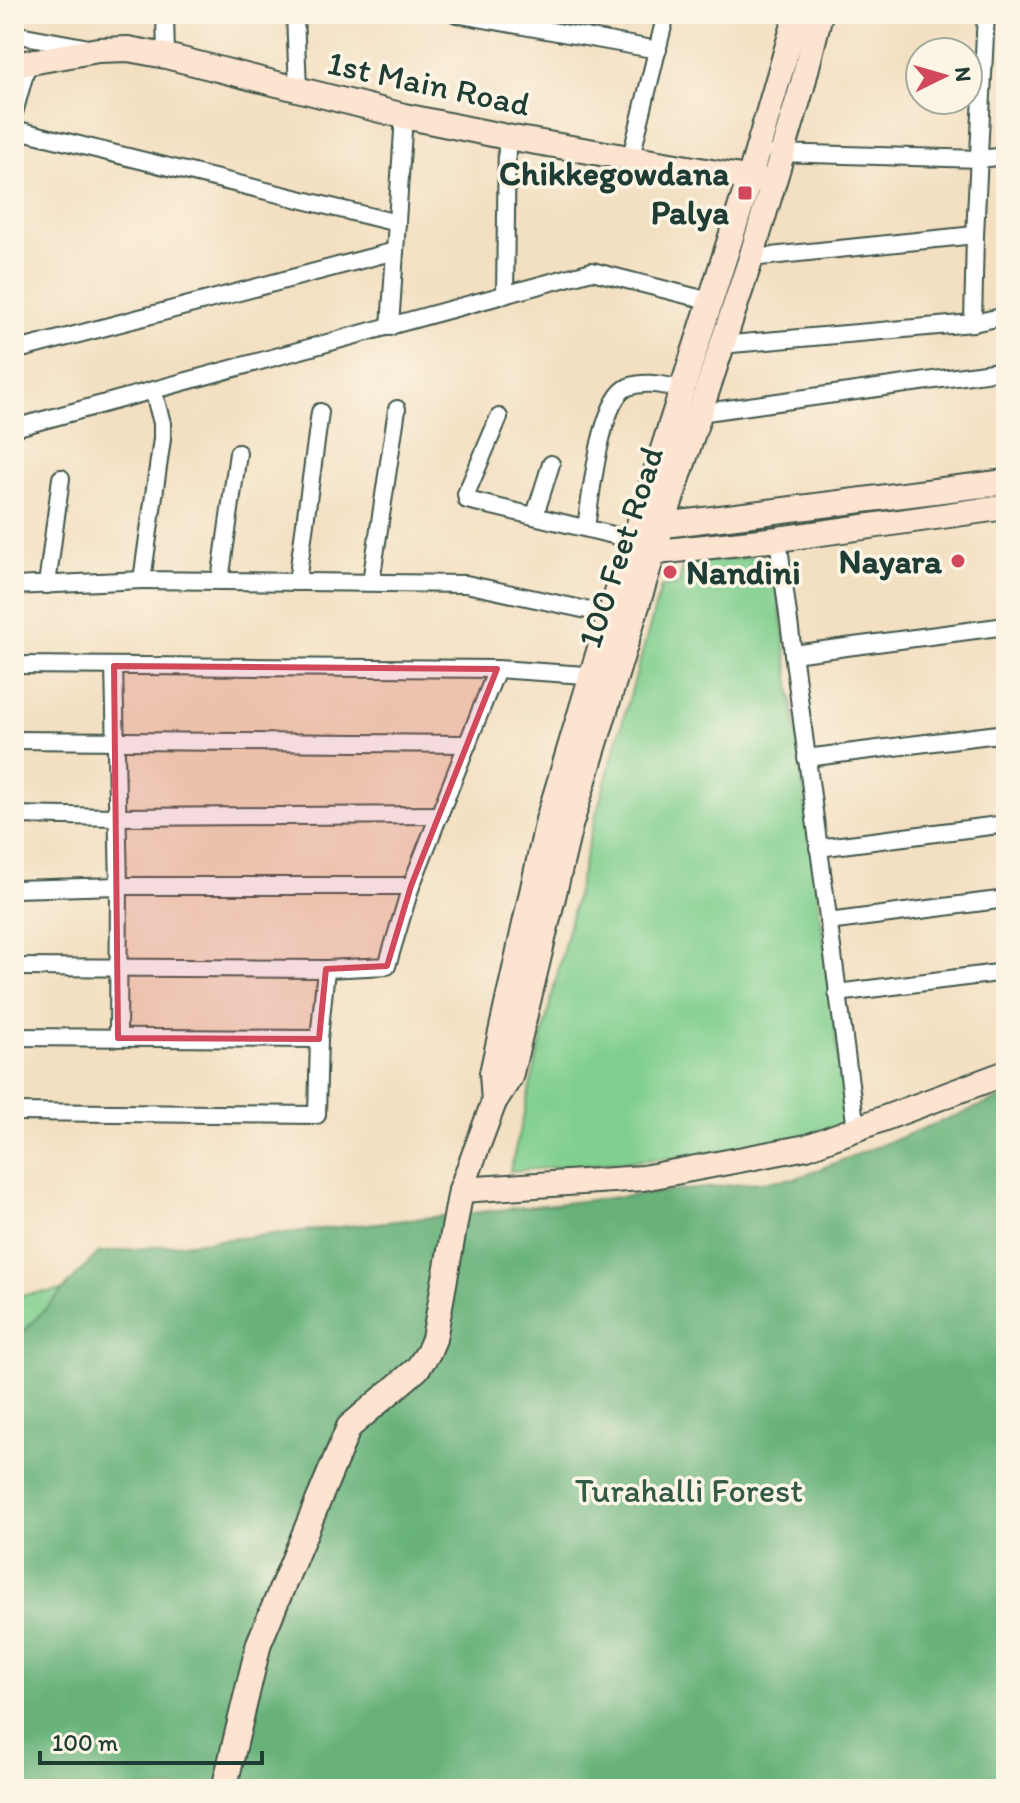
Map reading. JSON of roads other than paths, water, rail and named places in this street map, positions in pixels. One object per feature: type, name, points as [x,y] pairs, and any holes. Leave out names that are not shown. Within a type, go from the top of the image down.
[{"type":"main road","name":"100 Feet Road","points":[[224,1789],[259,1643],[349,1427],[405,1382],[428,1353],[439,1318],[461,1190],[494,1102],[492,1073],[548,820],[603,676],[710,301],[760,180],[797,14]]},
{"type":"main road","name":"100 Feet Road","points":[[768,153],[802,87],[820,14]]},
{"type":"main road","name":"1st Main Road","points":[[21,63],[98,50],[128,49],[404,116],[507,137],[760,180]]},
{"type":"main road","name":"100 Feet Road","points":[[603,676],[610,615],[699,413],[751,258],[760,180]]},
{"type":"main road","points":[[643,540],[1006,482]]},
{"type":"main road","points":[[966,487],[969,513]]},
{"type":"main road","points":[[643,540],[778,539],[1006,507]]},
{"type":"main road","points":[[461,1190],[643,1178],[807,1147],[1006,1073]]},
{"type":"street","points":[[165,14],[166,56]]},
{"type":"street","points":[[295,14],[298,89]]},
{"type":"street","points":[[456,14],[658,50]]},
{"type":"street","points":[[631,157],[666,14]]},
{"type":"street","points":[[973,323],[986,14]]},
{"type":"street","points":[[14,34],[98,50]]},
{"type":"street","points":[[14,113],[21,63]]},
{"type":"street","points":[[390,327],[404,116]]},
{"type":"street","points":[[14,129],[397,223]]},
{"type":"street","points":[[505,295],[507,137]]},
{"type":"street","points":[[768,153],[980,159],[1006,156]]},
{"type":"street","points":[[751,258],[975,235]]},
{"type":"street","points":[[14,351],[395,251]]},
{"type":"street","points":[[14,428],[592,271],[710,301]]},
{"type":"street","points":[[720,345],[973,323],[1006,316]]},
{"type":"street","points":[[699,413],[1006,370]]},
{"type":"street","points":[[586,527],[606,418],[619,392],[639,384],[683,389]]},
{"type":"street","points":[[142,580],[162,439],[162,423],[153,390]]},
{"type":"street","points":[[371,582],[397,409]]},
{"type":"street","points":[[297,582],[320,412]]},
{"type":"street","points":[[499,417],[466,498],[471,503],[643,540]]},
{"type":"street","points":[[220,581],[238,453]]},
{"type":"street","points":[[535,515],[551,464]]},
{"type":"street","points":[[47,585],[61,478]]},
{"type":"street","points":[[778,539],[856,1129]]},
{"type":"street","points":[[14,586],[142,580],[466,584],[610,615]]},
{"type":"street","points":[[793,654],[1006,626]]},
{"type":"street","points":[[14,665],[497,669],[603,676]]},
{"type":"street","points":[[114,666],[119,886],[118,1038]]},
{"type":"street","points":[[14,967],[326,969],[387,966],[411,886],[497,669]]},
{"type":"street","points":[[806,758],[1006,733]]},
{"type":"street","points":[[14,740],[468,744]]},
{"type":"street","points":[[14,815],[440,815]]},
{"type":"street","points":[[818,848],[1006,824]]},
{"type":"street","points":[[14,889],[411,886]]},
{"type":"street","points":[[828,922],[1006,899]]},
{"type":"street","points":[[14,1112],[317,1115],[319,1039],[326,969]]},
{"type":"street","points":[[837,993],[1006,972]]},
{"type":"street","points":[[14,1037],[319,1039]]},
{"type":"place","name":"Chikkegowdana Palya","points":[[745,193]]},
{"type":"place","name":"Nayara","points":[[958,561]]},
{"type":"place","name":"Nandini","points":[[670,572]]},
{"type":"park label","name":"Turahalli Forest","points":[[689,1490]]}]
